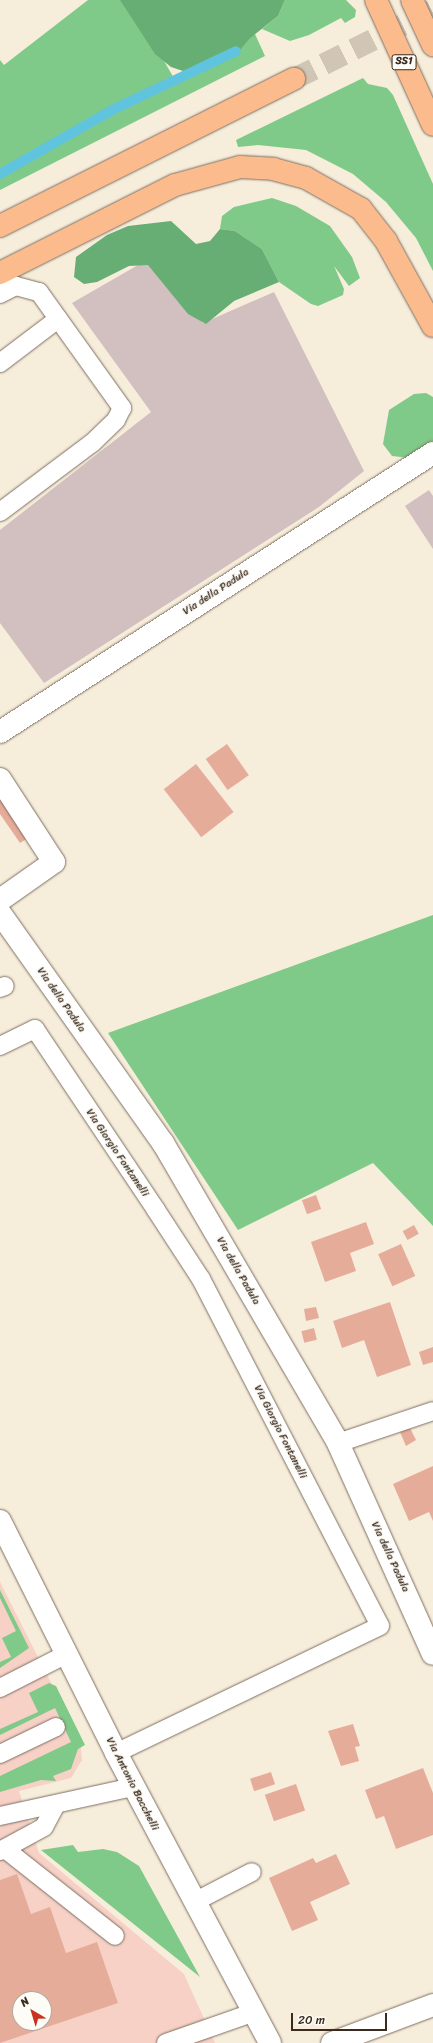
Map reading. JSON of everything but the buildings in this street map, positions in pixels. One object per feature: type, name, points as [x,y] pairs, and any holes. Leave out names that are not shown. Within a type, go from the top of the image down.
[{"type":"highway","name":"SS1","points":[[376,0],[433,125]]},
{"type":"highway","points":[[412,0],[433,45]]},
{"type":"highway","points":[[0,226],[294,79]]},
{"type":"highway","points":[[0,273],[175,185],[240,167],[273,169],[306,178],[361,209],[386,241],[433,326]]},
{"type":"street","name":"Via della Padula","points":[[0,732],[433,453]]},
{"type":"street","points":[[0,779],[54,862],[0,900]]},
{"type":"street","name":"Via della Padula","points":[[0,913],[163,1143],[338,1443],[416,1600],[433,1654]]},
{"type":"street","name":"Via Antonio Bacchelli","points":[[0,1521],[133,1788],[255,2012],[270,2043]]},
{"type":"street","points":[[332,2043],[433,2005]]},
{"type":"lane","points":[[0,294],[16,286],[39,292],[122,408],[116,420],[92,443],[0,512]]},
{"type":"lane","points":[[0,363],[58,318]]},
{"type":"lane","name":"Via Giorgio Fontanelli","points":[[0,1046],[35,1029],[156,1210],[201,1279],[380,1626],[116,1753]]},
{"type":"lane","points":[[338,1443],[433,1412]]},
{"type":"lane","points":[[0,1688],[67,1654]]},
{"type":"lane","points":[[0,1754],[56,1727]]},
{"type":"lane","points":[[0,1816],[133,1788]]},
{"type":"lane","points":[[56,1804],[44,1828],[2,1850],[115,1936]]},
{"type":"lane","points":[[194,1902],[252,1872]]},
{"type":"lane","points":[[166,2043],[255,2012]]},
{"type":"shaded area","points":[[152,257],[203,323],[274,292],[364,471],[319,507],[44,683],[0,623],[0,530],[151,412],[72,303]]},
{"type":"shaded area","points":[[429,490],[433,496],[433,549],[405,506]]},
{"type":"shaded area","points":[[0,1582],[80,1740],[82,1760],[71,1778],[19,1791],[39,1853],[184,1974],[215,2043],[0,2043]]},
{"type":"green space","points":[[88,0],[129,0],[175,80],[255,34],[265,56],[0,190],[0,60],[4,65]]},
{"type":"green space","points":[[120,0],[285,0],[278,16],[249,39],[236,55],[195,75],[171,67],[155,54]]},
{"type":"green space","points":[[285,0],[346,0],[356,10],[355,17],[345,23],[341,18],[309,35],[290,41],[262,29],[278,16]]},
{"type":"green space","points":[[363,78],[368,84],[387,88],[393,95],[433,184],[433,271],[416,238],[386,202],[353,174],[306,150],[258,145],[238,147],[236,140]]},
{"type":"green space","points":[[272,198],[296,206],[330,226],[352,257],[360,278],[349,286],[334,266],[344,289],[343,295],[318,306],[311,304],[279,282],[262,249],[235,231],[220,229],[222,216],[234,207]]},
{"type":"green space","points":[[171,221],[196,244],[210,241],[220,229],[235,231],[262,249],[279,282],[234,301],[206,324],[188,314],[148,265],[129,266],[97,282],[84,284],[74,277],[76,257],[107,235],[128,226]]},
{"type":"green space","points":[[426,393],[433,397],[433,442],[410,458],[392,456],[383,444],[389,410],[414,394]]},
{"type":"green space","points":[[433,915],[433,1226],[373,1163],[238,1230],[108,1033]]},
{"type":"green space","points":[[0,1590],[29,1648],[0,1668],[0,1662],[11,1657],[2,1638],[16,1631],[0,1598]]},
{"type":"green space","points":[[49,1683],[56,1686],[85,1745],[78,1749],[71,1769],[53,1776],[56,1781],[41,1780],[0,1792],[0,1776],[71,1742],[55,1708],[0,1735],[0,1729],[38,1712],[29,1693]]},
{"type":"green space","points":[[73,1845],[78,1852],[103,1849],[117,1852],[139,1866],[200,1977],[41,1850]]},
{"type":"waterway","points":[[0,174],[112,110],[236,51]]},
{"type":"tunnel","points":[[294,79],[433,10]]}]
